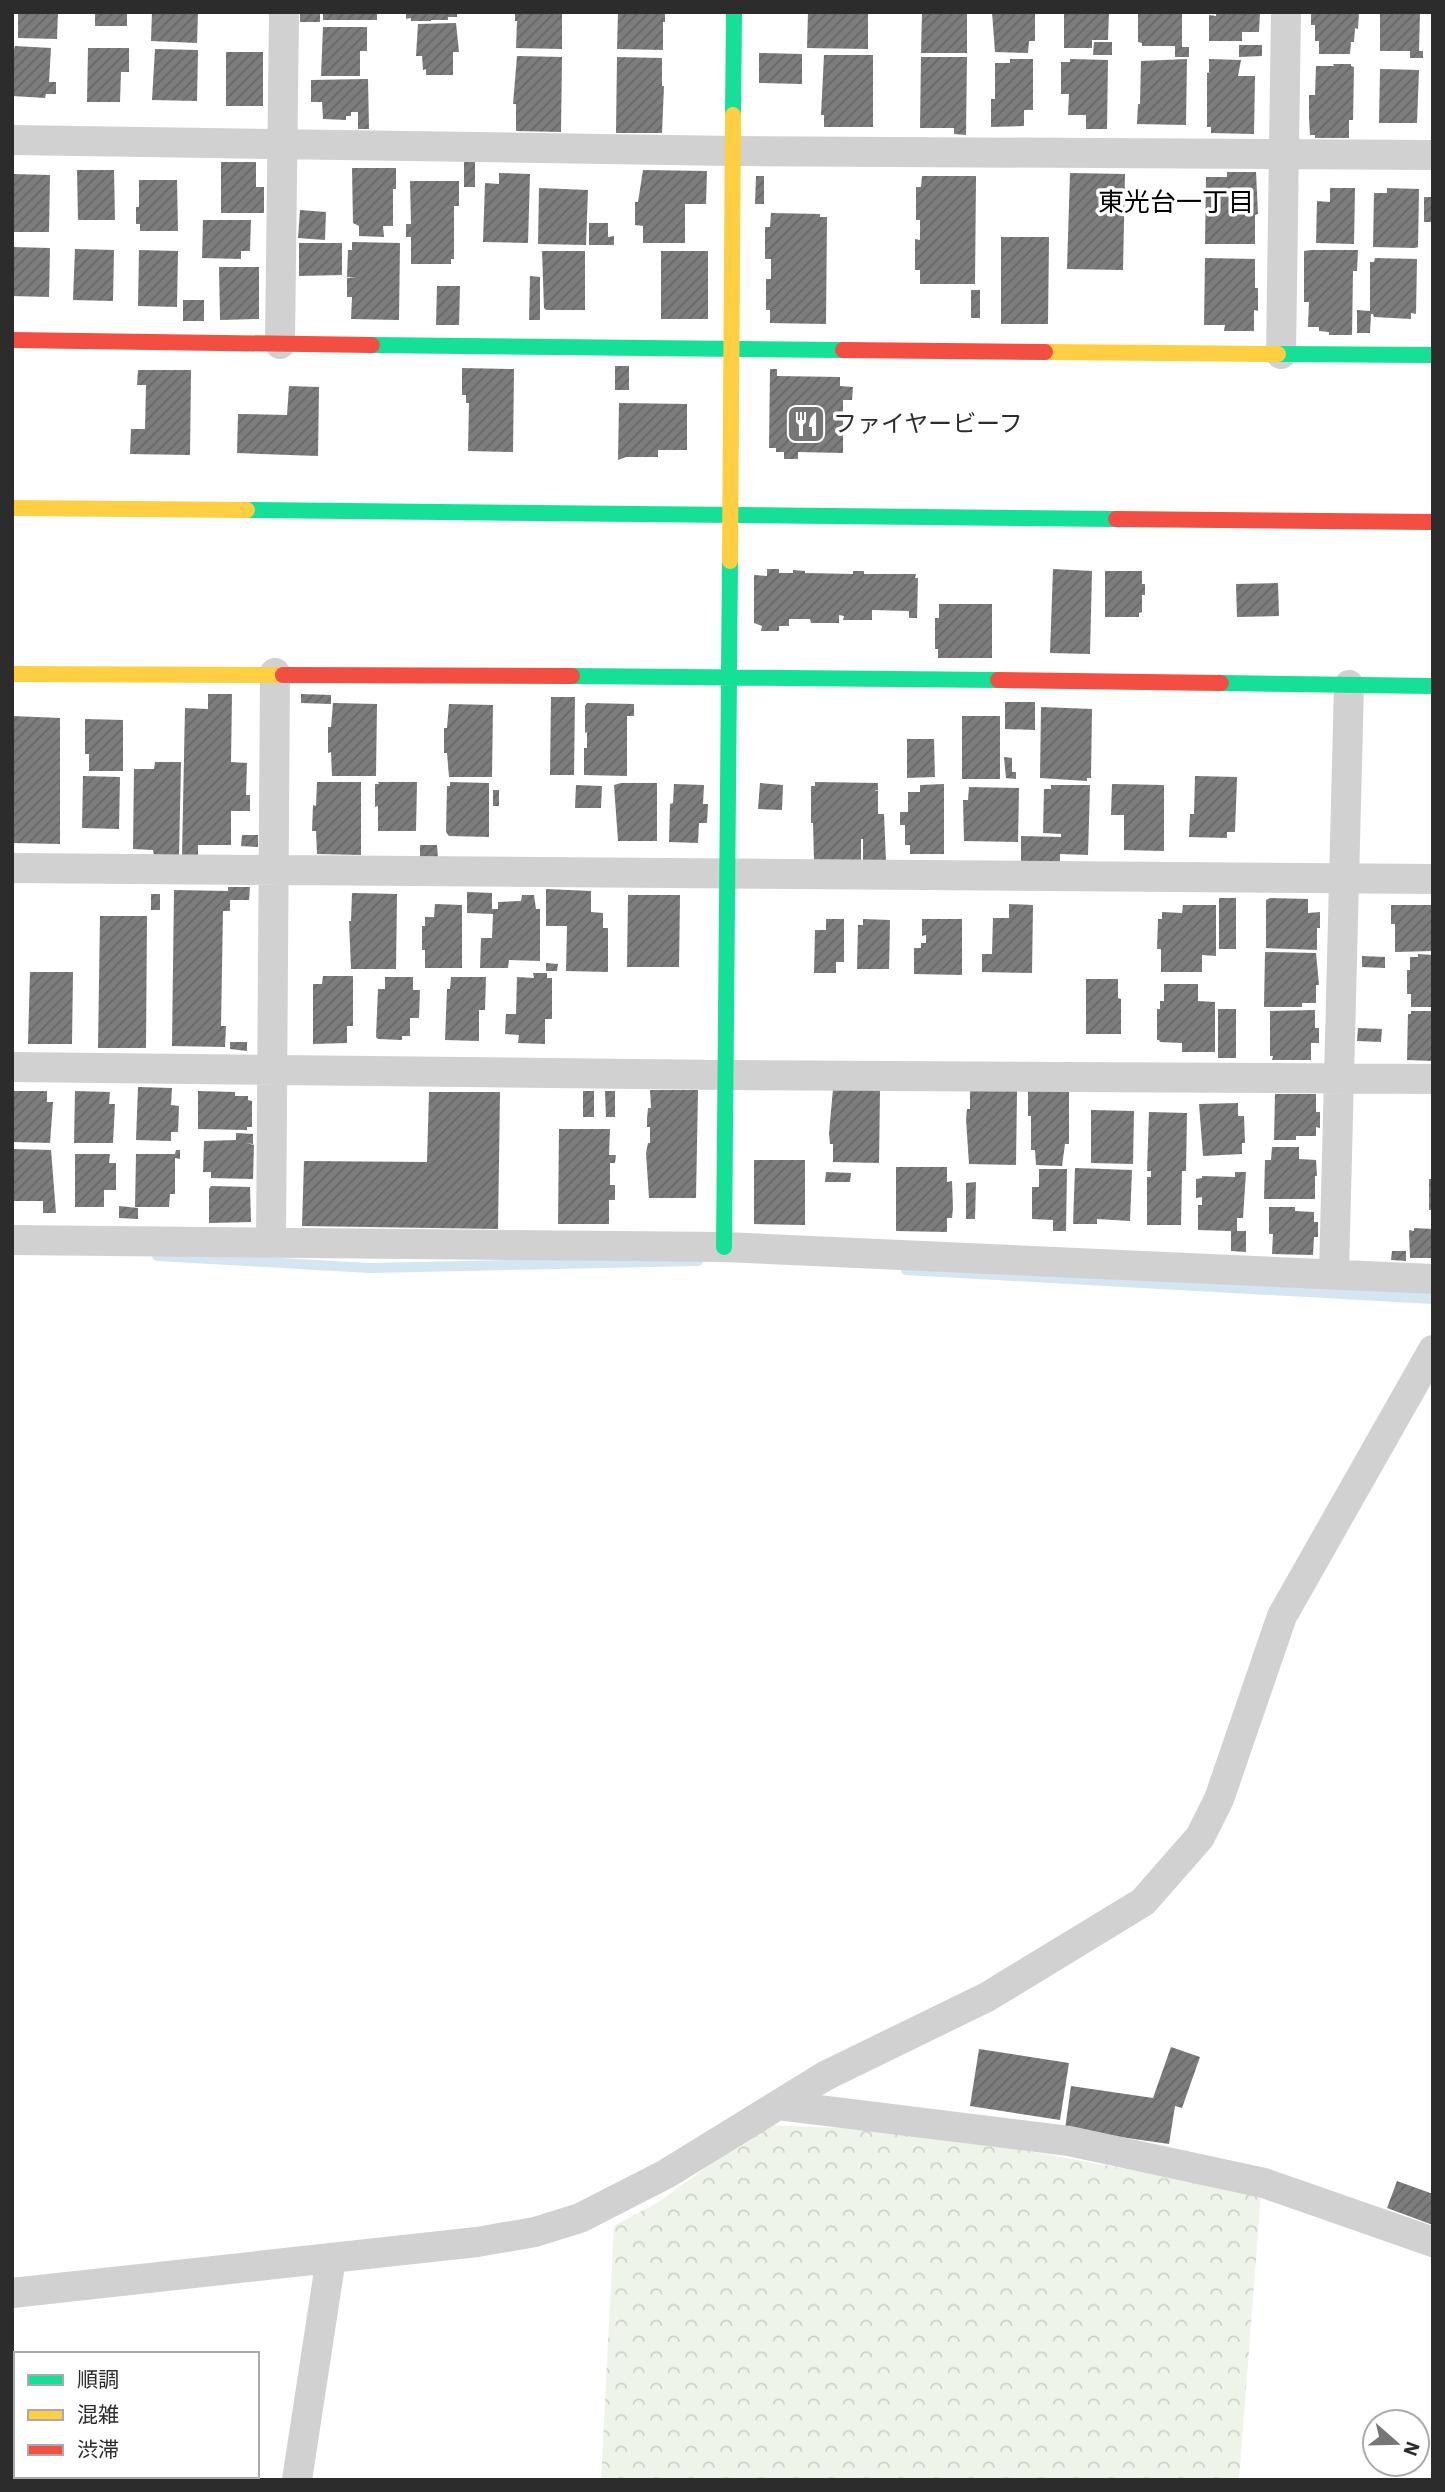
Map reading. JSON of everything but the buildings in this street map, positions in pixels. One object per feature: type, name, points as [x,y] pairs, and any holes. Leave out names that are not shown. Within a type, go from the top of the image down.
[{"type":"street","points":[[280,344],[284,12]]},
{"type":"street","points":[[724,1247],[734,12]]},
{"type":"street","points":[[1281,354],[1286,12]]},
{"type":"street","points":[[12,140],[733,151],[1433,155]]},
{"type":"street","points":[[12,340],[1433,355]]},
{"type":"street","points":[[12,508],[1433,523]]},
{"type":"street","points":[[271,1243],[275,673]]},
{"type":"street","points":[[12,674],[729,676],[1433,686]]},
{"type":"street","points":[[1334,1273],[1349,685]]},
{"type":"street","points":[[12,868],[727,876],[1433,879]]},
{"type":"street","points":[[12,1067],[1433,1079]]},
{"type":"street","points":[[12,1240],[724,1247],[1433,1279]]},
{"type":"street","points":[[12,2293],[477,2242],[535,2232],[580,2218],[666,2174],[825,2076],[987,1997],[1110,1924],[1143,1902],[1200,1837],[1219,1799],[1282,1616],[1433,1350]]},
{"type":"street","points":[[778,2105],[1082,2144],[1264,2183],[1433,2242]]},
{"type":"street","points":[[297,2480],[331,2258]]},
{"type":"green space","points":[[764,2125],[920,2131],[1261,2194],[1239,2480],[601,2480],[614,2226],[660,2201]]},
{"type":"waterway","points":[[157,1256],[370,1268],[698,1261]]},
{"type":"waterway","points":[[906,1270],[1433,1299]]},
{"type":"traffic: fast","points":[[733,115],[734,12]]},
{"type":"traffic: fast","points":[[372,345],[843,350]]},
{"type":"traffic: fast","points":[[1278,354],[1433,355]]},
{"type":"traffic: fast","points":[[247,510],[1116,519]]},
{"type":"traffic: fast","points":[[724,1247],[730,561]]},
{"type":"traffic: fast","points":[[572,676],[998,680]]},
{"type":"traffic: fast","points":[[1221,683],[1433,686]]},
{"type":"traffic: slow","points":[[730,561],[733,115]]},
{"type":"traffic: slow","points":[[1045,352],[1278,354]]},
{"type":"traffic: slow","points":[[12,508],[247,510]]},
{"type":"traffic: slow","points":[[12,674],[283,675]]},
{"type":"traffic: jam","points":[[12,340],[372,345]]},
{"type":"traffic: jam","points":[[843,350],[1045,352]]},
{"type":"traffic: jam","points":[[1116,519],[1433,522]]},
{"type":"traffic: jam","points":[[283,675],[572,676]]},
{"type":"traffic: jam","points":[[998,680],[1221,683]]},
{"type":"place","name":"ファイヤービーフ","points":[[806,424]]},
{"type":"district","name":"東光台一丁目","points":[[1176,202]]}]
